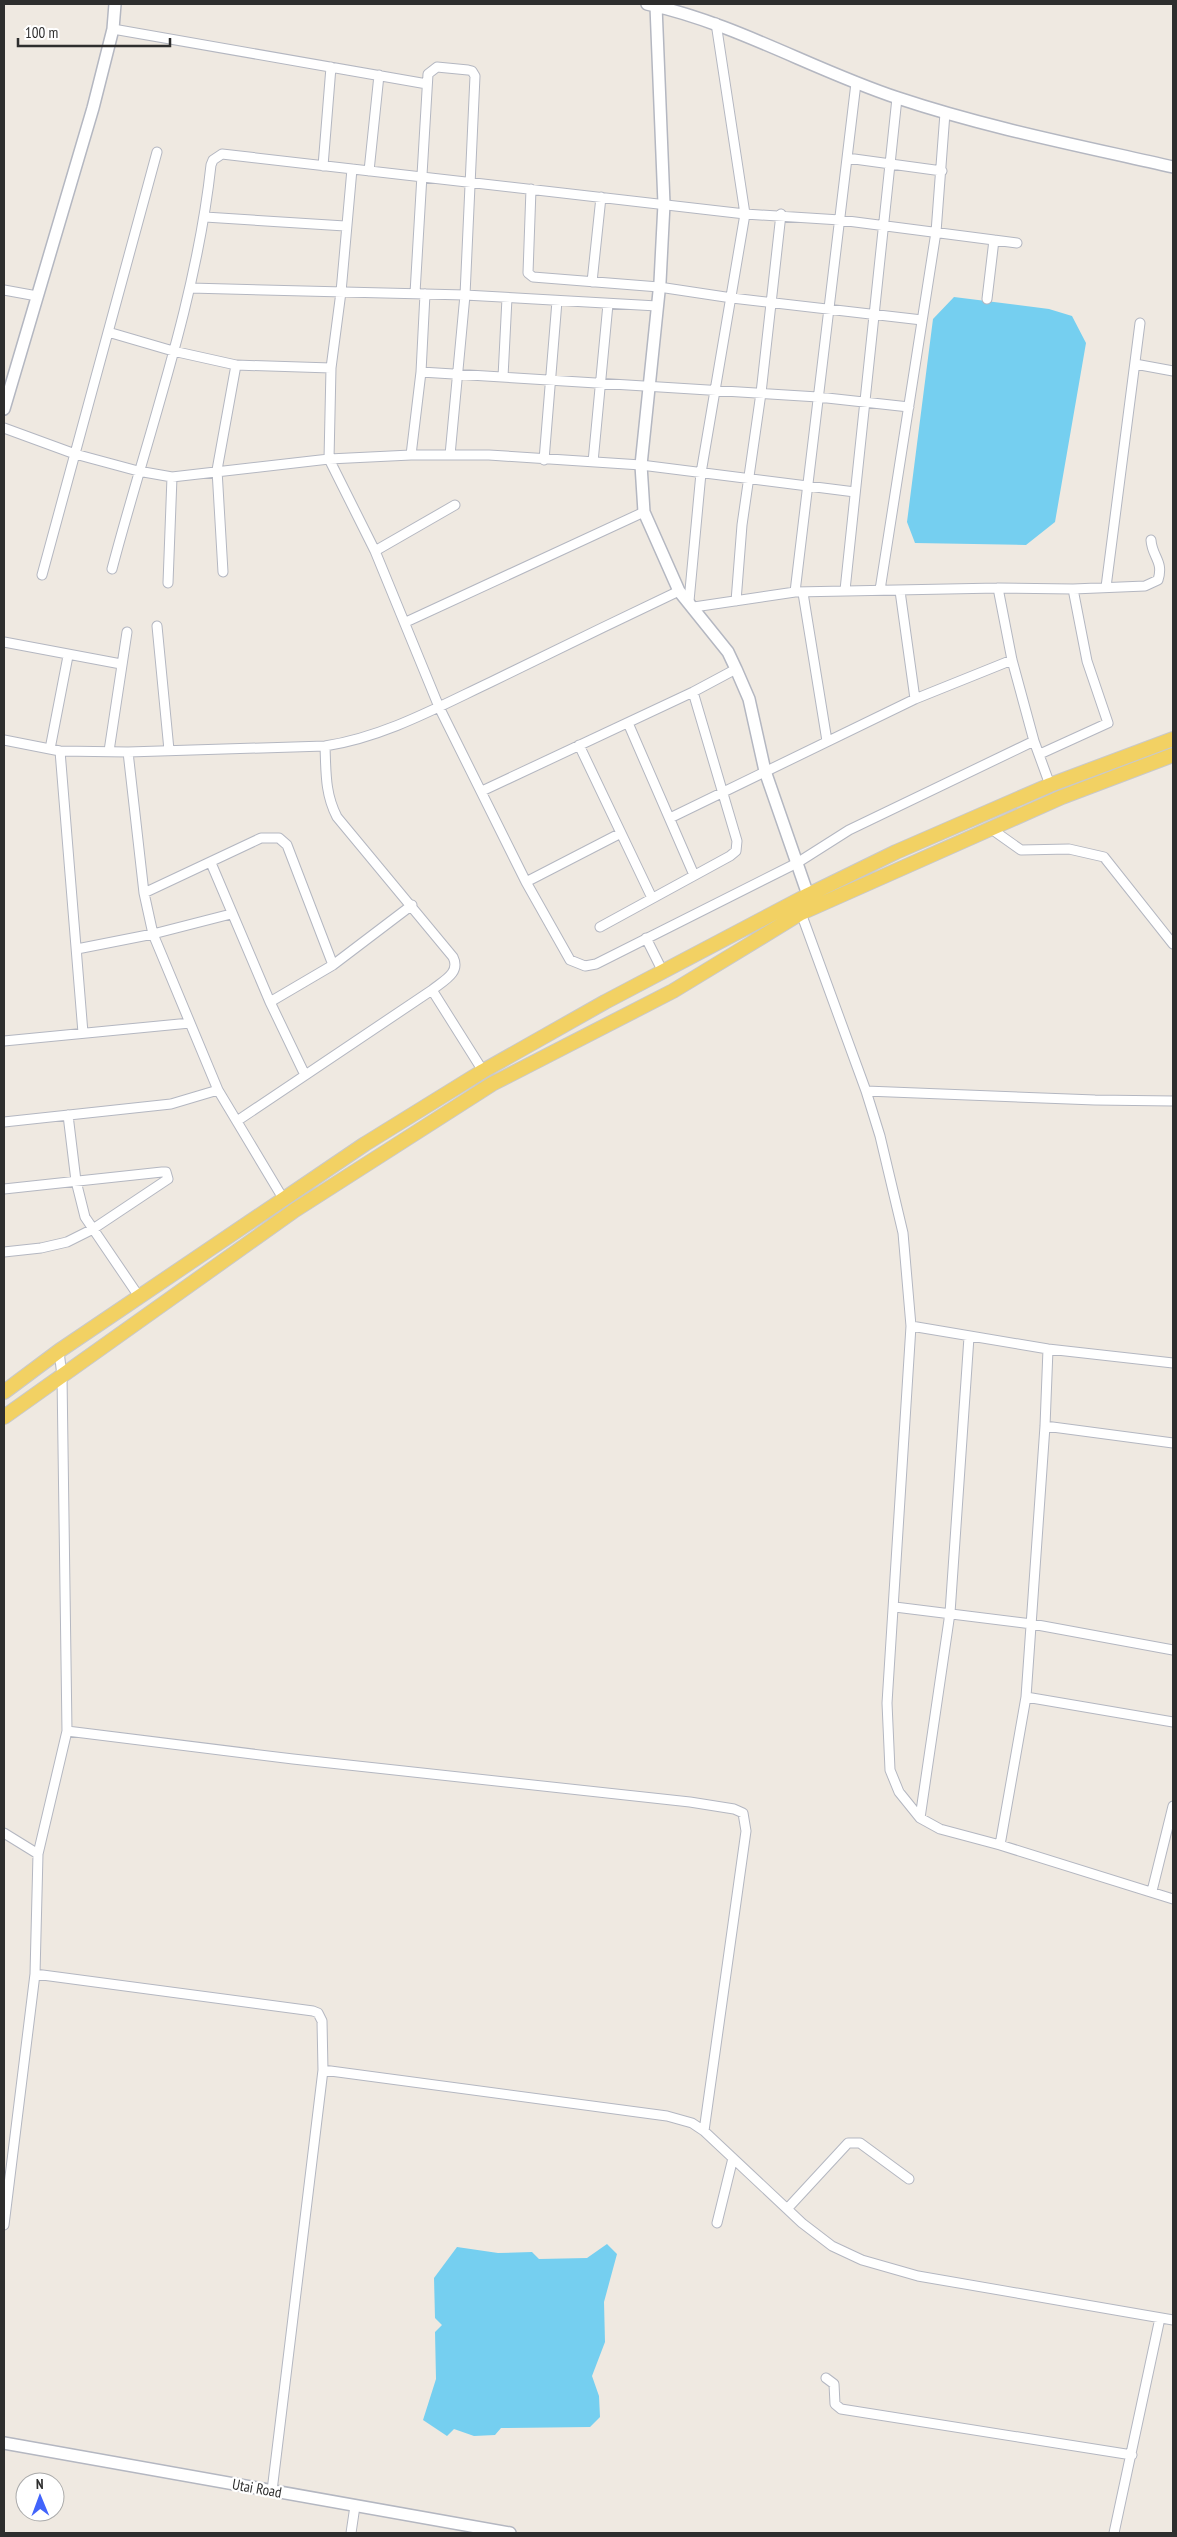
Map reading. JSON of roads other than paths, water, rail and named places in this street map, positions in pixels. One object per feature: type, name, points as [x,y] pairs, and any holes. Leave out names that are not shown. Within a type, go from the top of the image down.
[{"type":"main road","points":[[4,1392],[59,1351],[365,1144],[483,1072],[663,972],[808,895],[896,852],[1050,785],[1173,739]]},
{"type":"main road","points":[[4,1417],[295,1210],[492,1084],[673,991],[801,913],[1062,797],[1173,755]]},
{"type":"street","points":[[4,409],[6,394],[93,108],[114,28],[115,4]]},
{"type":"street","points":[[1173,166],[1030,136],[897,98],[856,83],[716,23],[651,5],[664,204],[659,286],[641,465],[644,512],[679,591],[728,652],[748,699],[764,771],[808,895],[801,913],[866,1091],[880,1136],[903,1233],[911,1326],[895,1607],[887,1703],[890,1770],[899,1792],[920,1818],[940,1829],[1000,1845],[1173,1899]]},
{"type":"street","points":[[691,604],[701,473],[745,214],[716,23]]},
{"type":"street","points":[[114,28],[427,84]]},
{"type":"street","points":[[323,166],[332,67]]},
{"type":"street","points":[[415,293],[428,74],[438,67],[468,70],[473,73],[465,295],[450,455]]},
{"type":"street","points":[[369,171],[378,75]]},
{"type":"street","points":[[827,741],[799,592],[807,486],[856,83]]},
{"type":"street","points":[[845,590],[897,98]]},
{"type":"street","points":[[880,590],[936,232],[946,113]]},
{"type":"street","points":[[42,575],[157,152]]},
{"type":"street","points":[[112,569],[190,288],[205,217],[211,166],[216,156],[222,154],[745,214],[781,214],[840,220],[1017,244]]},
{"type":"street","points":[[847,158],[942,171]]},
{"type":"street","points":[[352,169],[345,226],[341,292],[330,368],[329,459],[375,551],[406,622],[439,707],[526,882],[570,960],[585,966],[596,964],[648,942],[797,863],[849,830],[1034,741]]},
{"type":"street","points":[[531,189],[529,276],[659,286],[732,298],[772,301],[922,320]]},
{"type":"street","points":[[592,282],[601,197]]},
{"type":"street","points":[[736,601],[742,525],[761,393],[781,214]]},
{"type":"street","points":[[205,217],[345,226]]},
{"type":"street","points":[[987,299],[994,240]]},
{"type":"street","points":[[190,288],[415,293],[657,306]]},
{"type":"street","points":[[4,290],[37,296]]},
{"type":"street","points":[[411,454],[421,372],[425,294]]},
{"type":"street","points":[[503,377],[507,298]]},
{"type":"street","points":[[544,460],[557,301]]},
{"type":"street","points":[[593,462],[608,304]]},
{"type":"street","points":[[1106,587],[1140,323]]},
{"type":"street","points":[[108,332],[173,351],[236,365],[330,368]]},
{"type":"street","points":[[1135,364],[1173,371]]},
{"type":"street","points":[[223,572],[216,470],[236,365]]},
{"type":"street","points":[[421,372],[818,397],[909,407]]},
{"type":"street","points":[[4,428],[75,454],[138,471],[172,477],[216,470],[329,459],[411,454],[641,465],[856,492]]},
{"type":"street","points":[[168,584],[172,477]]},
{"type":"street","points":[[375,551],[455,505]]},
{"type":"street","points":[[406,622],[644,512]]},
{"type":"street","points":[[691,604],[736,601],[799,592],[845,590],[900,591],[998,588],[1073,590],[1145,586],[1158,580],[1160,562],[1151,546],[1151,540]]},
{"type":"street","points":[[998,588],[1012,660],[1034,741],[1050,785]]},
{"type":"street","points":[[1040,754],[1108,723],[1087,662],[1073,590]]},
{"type":"street","points":[[4,740],[55,750],[128,752],[328,746],[382,732],[439,707],[679,591]]},
{"type":"street","points":[[900,591],[915,700]]},
{"type":"street","points":[[157,626],[169,750]]},
{"type":"street","points":[[109,751],[127,632]]},
{"type":"street","points":[[4,642],[68,656],[121,664]]},
{"type":"street","points":[[68,656],[55,750],[77,949],[83,1033]]},
{"type":"street","points":[[670,818],[764,771],[915,700],[1012,660]]},
{"type":"street","points":[[482,792],[693,692],[736,669]]},
{"type":"street","points":[[600,927],[736,851],[737,841],[693,692]]},
{"type":"street","points":[[628,723],[694,875]]},
{"type":"street","points":[[579,745],[652,898]]},
{"type":"street","points":[[237,1121],[432,990],[452,974],[456,962],[412,905],[351,836],[333,810],[326,786],[328,746]]},
{"type":"street","points":[[128,752],[144,893],[153,934],[218,1090],[284,1200]]},
{"type":"street","points":[[990,828],[1021,850],[1069,849],[1104,857],[1173,944]]},
{"type":"street","points":[[526,882],[621,834]]},
{"type":"street","points":[[144,893],[261,838],[271,836],[283,840],[287,845],[333,964]]},
{"type":"street","points":[[211,863],[231,914],[305,1076]]},
{"type":"street","points":[[270,1002],[333,964],[412,905]]},
{"type":"street","points":[[77,949],[153,934],[231,914]]},
{"type":"street","points":[[648,942],[663,972]]},
{"type":"street","points":[[432,990],[483,1072]]},
{"type":"street","points":[[4,1041],[190,1023]]},
{"type":"street","points":[[4,1122],[171,1104],[218,1090]]},
{"type":"street","points":[[866,1091],[1094,1100],[1173,1100]]},
{"type":"street","points":[[68,1115],[76,1182],[85,1217],[140,1298]]},
{"type":"street","points":[[4,1189],[162,1172],[168,1175],[166,1182],[93,1229],[67,1242],[41,1248],[4,1252]]},
{"type":"street","points":[[911,1326],[1048,1349],[1173,1363]]},
{"type":"street","points":[[920,1818],[950,1613],[969,1337]]},
{"type":"street","points":[[1000,1845],[1026,1697],[1045,1426],[1048,1349]]},
{"type":"street","points":[[4,2225],[35,1974],[38,1854],[67,1731],[62,1376],[59,1351]]},
{"type":"street","points":[[1045,1426],[1173,1443]]},
{"type":"street","points":[[895,1607],[1032,1624],[1173,1650]]},
{"type":"street","points":[[1026,1697],[1173,1722]]},
{"type":"street","points":[[67,1731],[293,1759],[690,1802],[734,1809],[743,1813],[746,1831],[704,2131]]},
{"type":"street","points":[[1152,1891],[1173,1806]]},
{"type":"street","points":[[4,1833],[38,1854]]},
{"type":"street","points":[[35,1974],[313,2011],[318,2013],[322,2021],[323,2070],[272,2491]]},
{"type":"street","points":[[323,2070],[667,2116],[692,2123],[704,2131],[787,2209],[832,2246],[872,2263],[918,2276],[1173,2320]]},
{"type":"street","points":[[787,2209],[848,2143],[852,2142],[860,2143],[909,2179]]},
{"type":"street","points":[[716,2223],[733,2158]]},
{"type":"street","points":[[1114,2533],[1160,2318]]},
{"type":"street","points":[[826,2378],[833,2381],[836,2404],[841,2409],[1132,2455]]},
{"type":"street","name":"Utai Road","points":[[4,2443],[510,2533]]},
{"type":"street","points":[[351,2533],[355,2506]]},
{"type":"water","points":[[954,297],[1049,309],[1072,316],[1086,343],[1055,522],[1026,545],[915,543],[907,522],[933,319]]},
{"type":"water","points":[[607,2244],[617,2254],[604,2302],[605,2342],[592,2376],[599,2396],[600,2417],[590,2427],[501,2428],[495,2435],[474,2436],[454,2429],[447,2436],[423,2420],[436,2379],[435,2332],[442,2325],[435,2318],[434,2278],[457,2247],[498,2253],[532,2252],[539,2259],[587,2258]]}]
